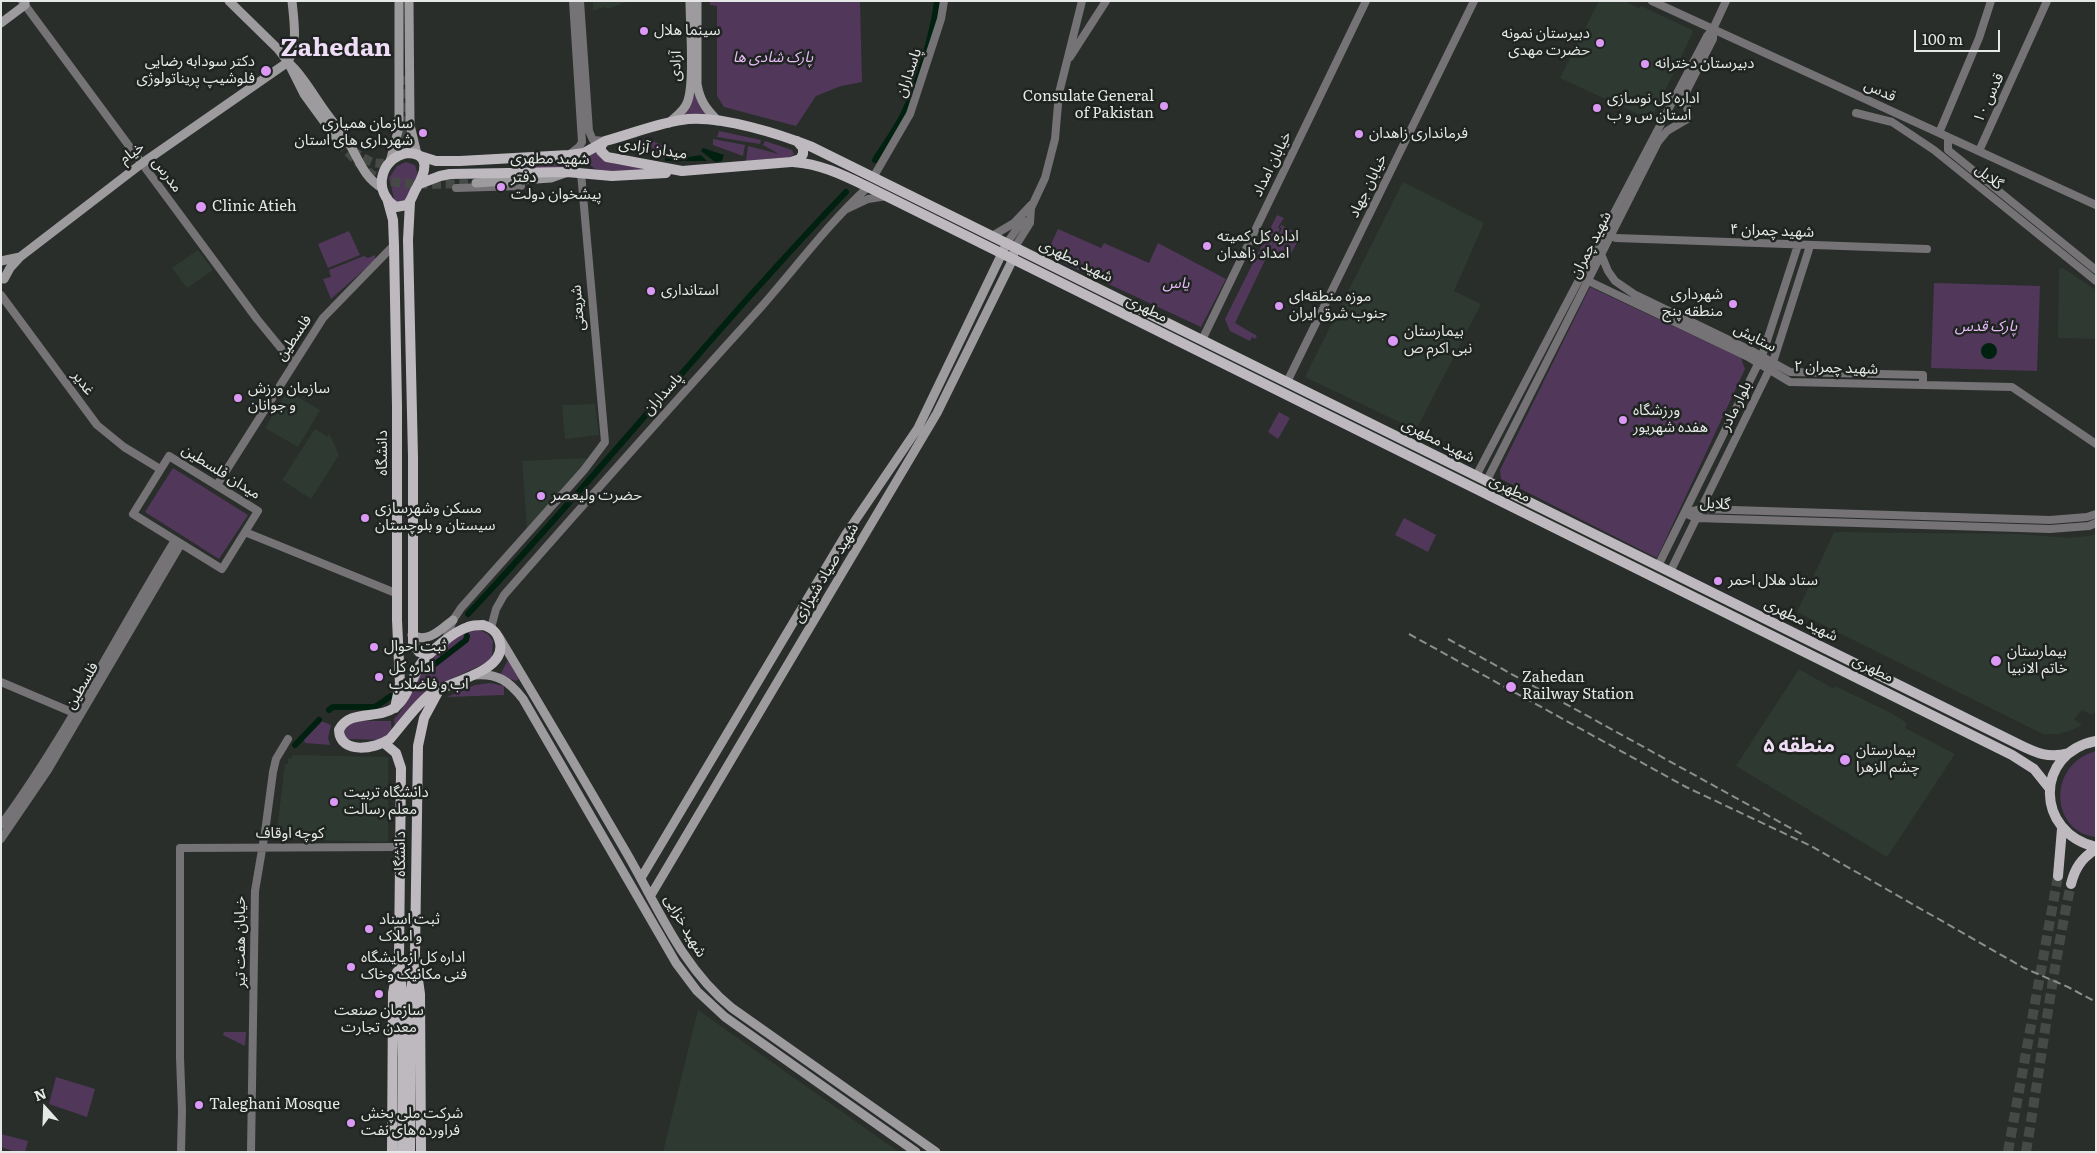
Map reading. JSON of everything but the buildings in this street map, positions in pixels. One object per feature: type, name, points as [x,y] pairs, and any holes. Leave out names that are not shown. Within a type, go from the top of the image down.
[{"type":"main road","points":[[229,1],[255,25],[300,73],[317,101],[349,144],[366,175],[382,188]]},
{"type":"main road","points":[[288,62],[294,51],[295,29],[292,1]]},
{"type":"main road","points":[[398,1],[399,127],[390,162],[380,178],[387,198],[396,207],[407,205],[410,202],[424,176],[425,168],[410,125],[407,1]]},
{"type":"main road","points":[[405,75],[407,1]]},
{"type":"main road","name":"آزادی","points":[[669,123],[680,114],[688,103],[691,84],[690,1]]},
{"type":"main road","name":"آزادی","points":[[697,1],[697,84],[705,108],[718,121]]},
{"type":"main road","points":[[1,23],[24,2]]},
{"type":"main road","points":[[288,62],[304,94],[339,142]]},
{"type":"main road","name":"خیام","points":[[2,280],[20,257],[141,164],[288,62]]},
{"type":"main road","name":"میدان آزادی","points":[[791,162],[703,171],[682,171],[607,157],[600,151],[605,141],[669,123],[693,119],[718,121],[797,141]]},
{"type":"main road","name":"شهید مطهری","points":[[419,155],[446,161],[569,155],[584,153],[605,141]]},
{"type":"main road","points":[[791,162],[800,159],[803,154],[803,148],[797,141]]},
{"type":"main road","name":"شهید مطهری","points":[[797,141],[874,176],[1486,482],[2039,754],[2053,757],[2069,753]]},
{"type":"main road","points":[[581,173],[581,162],[584,153]]},
{"type":"main road","points":[[390,162],[402,154],[419,155]]},
{"type":"main road","points":[[520,158],[520,172]]},
{"type":"main road","points":[[791,162],[826,167],[868,187],[874,176]]},
{"type":"main road","name":"شهید مطهری","points":[[419,184],[450,174],[567,172],[612,176],[682,171]]},
{"type":"main road","points":[[476,183],[551,178],[567,172]]},
{"type":"main road","name":"مطهری","points":[[868,187],[2012,755],[2034,769],[2050,789]]},
{"type":"main road","name":"دانشگاه","points":[[387,198],[392,220],[394,245],[400,684],[395,708]]},
{"type":"main road","name":"دانشگاه","points":[[410,202],[408,240],[412,457],[412,635]]},
{"type":"main road","name":"شهید صیاد شیرازی","points":[[641,878],[846,534],[918,428],[1001,254],[1011,245]]},
{"type":"main road","name":"شهید صیاد شیرازی","points":[[651,895],[937,413],[1013,259],[1011,245]]},
{"type":"main road","points":[[1,261],[20,257]]},
{"type":"main road","points":[[1194,348],[1200,339]]},
{"type":"main road","points":[[1658,566],[1659,580]]},
{"type":"main road","points":[[1659,580],[1670,572]]},
{"type":"main road","points":[[412,635],[418,639],[429,638],[453,620]]},
{"type":"main road","points":[[483,625],[494,631],[500,645],[498,658],[489,668],[439,689],[422,702],[390,739],[377,746],[346,746],[340,739],[339,730],[344,722],[351,718],[384,713],[395,708],[430,653],[453,635],[470,626],[483,625]]},
{"type":"main road","name":"شهید خزایی","points":[[494,631],[627,853],[694,970],[718,997],[936,1152]]},
{"type":"main road","points":[[412,635],[415,648],[419,652],[430,653]]},
{"type":"main road","name":"شهید خزایی","points":[[471,676],[483,674],[500,678],[512,684],[523,699],[684,976],[711,1006],[916,1152]]},
{"type":"main road","name":"دانشگاه","points":[[407,994],[415,954],[418,746],[424,718],[439,689]]},
{"type":"main road","points":[[2096,735],[2069,753],[2059,763],[2050,789],[2050,803],[2054,817],[2062,828],[2072,838],[2084,845],[2096,848]]},
{"type":"main road","points":[[2080,745],[2096,741]]},
{"type":"main road","name":"دانشگاه","points":[[384,743],[396,753],[401,768],[399,957],[407,994]]},
{"type":"main road","points":[[2058,876],[2062,828]]},
{"type":"main road","points":[[2071,884],[2075,868],[2082,859],[2096,848]]},
{"type":"main road","points":[[617,859],[627,853]]},
{"type":"main road","points":[[415,954],[420,994],[421,1152]]},
{"type":"main road","points":[[392,1152],[393,993],[399,957]]},
{"type":"main road","points":[[407,994],[410,1152],[401,1152],[407,1059]]},
{"type":"main road","points":[[392,1124],[399,1130],[409,1132],[420,1123]]},
{"type":"street","points":[[573,1],[589,131],[594,140],[605,141]]},
{"type":"street","points":[[569,155],[582,142],[580,1]]},
{"type":"street","name":"پاسداران","points":[[874,176],[910,114],[942,19],[944,1]]},
{"type":"street","points":[[1011,245],[1030,223],[1032,206],[1045,178],[1054,139],[1064,65],[1082,1]]},
{"type":"street","points":[[1064,65],[1106,1]]},
{"type":"street","name":"خیابان امداد","points":[[1200,339],[1366,1]]},
{"type":"street","name":"خیابان جهاد","points":[[1287,382],[1474,1]]},
{"type":"street","name":"قدس","points":[[1652,1],[2096,205]]},
{"type":"street","name":"شهید چمران","points":[[1476,476],[1584,279],[1601,254],[1658,142],[1667,131],[1689,118],[1684,94],[1713,39],[1714,29],[1726,1]]},
{"type":"street","points":[[1939,133],[1980,38],[1991,1]]},
{"type":"street","name":"قدس ۱۰","points":[[1979,151],[2047,1]]},
{"type":"street","name":"مدرس","points":[[24,2],[141,164],[257,319],[293,363]]},
{"type":"street","name":"شهید چمران","points":[[1486,482],[1584,279],[1707,36],[1714,29]]},
{"type":"street","name":"گلایل","points":[[1856,113],[1892,122],[1922,141],[2096,282]]},
{"type":"street","name":"گلایل","points":[[1948,137],[1948,150],[2096,270]]},
{"type":"street","name":"شریعتی","points":[[453,620],[584,470],[605,442],[581,173]]},
{"type":"street","points":[[456,188],[521,186]]},
{"type":"street","name":"پاسداران","points":[[494,631],[496,608],[504,595],[646,433],[764,304],[841,212],[868,187]]},
{"type":"street","points":[[841,212],[868,199],[887,196]]},
{"type":"street","points":[[992,236],[1014,223],[1032,206]]},
{"type":"street","name":"شهید چمران ۴","points":[[1616,238],[1926,249]]},
{"type":"street","name":"فلسطین","points":[[217,485],[323,318],[394,245]]},
{"type":"street","name":"بلوار مادر","points":[[1658,566],[1760,360],[1798,245]]},
{"type":"street","name":"بلوار مادر","points":[[1670,572],[1771,366],[1810,246]]},
{"type":"street","name":"ستایش","points":[[1601,254],[1608,271],[1615,281],[1634,294],[1771,366],[1790,372],[1923,374],[1923,384]]},
{"type":"street","points":[[1584,279],[1760,360]]},
{"type":"street","name":"غدیر","points":[[1,295],[97,425],[124,447],[160,469]]},
{"type":"street","name":"شهید چمران ۲","points":[[1771,366],[1790,382],[2012,387],[2096,444]]},
{"type":"street","points":[[1718,445],[1732,446]]},
{"type":"street","name":"میدان فلسطین","points":[[169,456],[217,485],[258,510],[222,569],[133,514],[169,456]]},
{"type":"street","name":"گلایل","points":[[1685,513],[1701,509],[2050,520],[2087,517],[2096,514]]},
{"type":"street","name":"گلایل","points":[[1685,513],[1696,518],[2050,529],[2089,526],[2096,523]]},
{"type":"street","points":[[245,532],[398,594]]},
{"type":"street","name":"فلسطین","points":[[1,825],[45,768],[141,595],[178,542]]},
{"type":"street","name":"فلسطین","points":[[1,839],[178,542]]},
{"type":"street","points":[[444,643],[453,620]]},
{"type":"street","points":[[1,682],[74,713]]},
{"type":"street","name":"خیابان هفت تیر","points":[[251,1152],[254,891],[276,758],[288,739]]},
{"type":"street","name":"کوچه اوقاف","points":[[181,1152],[180,848],[400,847]]},
{"type":"shaded area","points":[[593,1],[629,1],[608,9],[604,7],[593,11]]},
{"type":"shaded area","name":"دبیرستان دخترانه","points":[[1599,1],[1624,1],[1639,8],[1641,6],[1692,30],[1692,34],[1651,120],[1560,78]]},
{"type":"shaded area","points":[[703,148],[724,155],[722,161],[715,162],[701,151]]},
{"type":"shaded area","points":[[701,155],[707,161],[665,161],[665,157],[683,158]]},
{"type":"shaded area","name":"بیمارستان نبی اکرم ص","points":[[1403,182],[1484,223],[1454,291],[1481,304],[1416,430],[1305,377]]},
{"type":"shaded area","points":[[198,250],[213,270],[187,288],[172,268]]},
{"type":"shaded area","points":[[2063,268],[2096,290],[2096,339],[2058,338],[2059,269]]},
{"type":"shaded area","points":[[1989,343],[1997,351],[1989,359],[1981,351]]},
{"type":"shaded area","points":[[287,391],[320,410],[298,447],[265,428]]},
{"type":"shaded area","points":[[595,404],[599,435],[565,439],[562,405]]},
{"type":"shaded area","points":[[315,429],[328,437],[329,433],[339,455],[311,499],[282,480]]},
{"type":"shaded area","name":"حضرت ولیعصر","points":[[586,458],[587,463],[527,529],[522,461]]},
{"type":"shaded area","name":"بیمارستان خاتم الانبیا","points":[[1834,532],[2018,534],[2069,538],[2096,534],[2095,712],[2092,715],[2082,710],[2074,719],[2082,725],[2072,730],[2059,734],[2043,734],[1797,612]]},
{"type":"shaded area","name":"بیمارستان چشم الزهرا","points":[[1799,669],[1834,689],[1835,686],[1891,713],[1907,723],[1905,728],[1955,754],[1887,857],[1736,766]]},
{"type":"shaded area","name":"دانشگاه تربیت معلم رسالت","points":[[293,755],[388,757],[388,842],[276,839],[285,764],[288,764],[288,758],[291,759]]},
{"type":"shaded area","points":[[698,1010],[899,1152],[663,1152]]},
{"type":"green space","name":"پارک شادی ها","points":[[710,1],[860,1],[862,82],[841,86],[816,96],[796,126],[724,107],[717,96],[717,6],[710,5]]},
{"type":"green space","points":[[694,89],[700,107],[708,115],[684,115],[692,102]]},
{"type":"green space","points":[[719,131],[761,140],[760,144],[717,137]]},
{"type":"green space","points":[[649,138],[648,151],[627,146],[628,143]]},
{"type":"green space","points":[[713,139],[745,145],[743,156],[713,145]]},
{"type":"green space","points":[[651,140],[669,149],[671,156],[652,152]]},
{"type":"green space","points":[[765,141],[792,150],[794,154],[790,157],[746,161],[748,146],[779,154],[763,145]]},
{"type":"green space","points":[[597,152],[614,164],[658,169],[616,172],[595,169],[590,164],[589,156]]},
{"type":"green space","points":[[575,161],[577,162],[577,167],[525,170],[522,166],[528,163]]},
{"type":"green space","points":[[406,162],[415,165],[418,175],[404,203],[395,202],[389,178],[397,166]]},
{"type":"green space","points":[[1277,215],[1284,218],[1278,227],[1280,229],[1235,323],[1257,336],[1255,339],[1252,337],[1250,341],[1230,331],[1225,319]]},
{"type":"green space","points":[[1281,225],[1301,235],[1288,259],[1270,250],[1282,228],[1280,227]]},
{"type":"green space","name":"یاس","points":[[1058,229],[1101,248],[1104,243],[1149,263],[1158,243],[1226,279],[1201,327],[1046,255]]},
{"type":"green space","points":[[349,231],[360,255],[328,268],[318,244]]},
{"type":"green space","points":[[375,255],[375,260],[331,299],[323,279],[331,277],[329,270],[364,256],[368,258]]},
{"type":"green space","name":"پارک قدس","points":[[1934,283],[2040,286],[2037,371],[1931,368]]},
{"type":"green space","name":"ورزشگاه هفده شهریور","points":[[1590,287],[1741,358],[1745,369],[1657,558],[1501,479],[1500,470]]},
{"type":"green space","points":[[1279,412],[1290,418],[1278,439],[1268,432]]},
{"type":"green space","points":[[173,468],[248,515],[219,559],[145,512]]},
{"type":"green space","points":[[1404,518],[1436,535],[1428,552],[1395,535]]},
{"type":"green space","points":[[479,630],[488,634],[493,641],[492,657],[486,663],[429,689],[419,698],[395,731],[394,719],[402,709],[417,680],[431,661],[458,637]]},
{"type":"green space","points":[[508,660],[519,679],[516,681],[500,675]]},
{"type":"green space","points":[[490,683],[504,686],[504,695],[447,697],[475,685]]},
{"type":"green space","points":[[321,721],[331,725],[328,738],[330,745],[305,743],[304,740]]},
{"type":"green space","points":[[352,721],[391,721],[392,734],[384,740],[348,739],[345,736],[344,728]]},
{"type":"green space","points":[[2096,751],[2096,837],[2081,832],[2070,823],[2063,811],[2060,797],[2062,783],[2069,769],[2080,758]]},
{"type":"green space","points":[[224,1032],[246,1032],[245,1046],[223,1035]]},
{"type":"green space","points":[[56,1077],[95,1089],[87,1117],[49,1104]]},
{"type":"green space","points":[[1,1134],[28,1141],[25,1152],[15,1152],[1,1147]]},
{"type":"waterway","points":[[875,160],[902,117],[913,91],[924,60],[937,1]]},
{"type":"waterway","points":[[468,614],[750,296],[846,192]]},
{"type":"waterway","points":[[435,664],[466,640],[467,636]]},
{"type":"waterway","points":[[329,710],[333,707],[375,707],[391,696]]},
{"type":"waterway","points":[[295,745],[319,720]]},
{"type":"tunnel","points":[[352,150],[366,160],[375,163],[387,162],[396,154],[401,143],[406,114],[405,75]]},
{"type":"tunnel","points":[[339,142],[365,169],[384,180],[409,184],[476,183]]},
{"type":"tunnel","points":[[2008,1152],[2058,876]]},
{"type":"tunnel","points":[[2026,1152],[2052,984],[2071,884]]},
{"type":"railway","points":[[1409,634],[1686,787],[1811,846],[2024,968],[2068,987],[2096,1002]]},
{"type":"railway","points":[[1448,639],[1805,836]]},
{"type":"place","name":"سینما هلال","points":[[644,31]]},
{"type":"place","name":"دبیرستان نمونه حضرت مهدی","points":[[1600,43]]},
{"type":"place","name":"دبیرستان دخترانه","points":[[1645,64]]},
{"type":"place","name":"دکتر سودابه رضایی فلوشیپ پریناتولوژی","points":[[266,71]]},
{"type":"place","name":"Consulate General of Pakistan","points":[[1164,106]]},
{"type":"place","name":"اداره کل نوسازی استان س و ب","points":[[1597,108]]},
{"type":"place","name":"سازمان همیاری شهرداری های استان","points":[[423,133]]},
{"type":"place","name":"فرمانداری زاهدان","points":[[1359,134]]},
{"type":"place","name":"دفتر پیشخوان دولت","points":[[501,187]]},
{"type":"place","name":"Clinic Atieh","points":[[201,207]]},
{"type":"place","name":"اداره کل کمیته امداد زاهدان","points":[[1207,246]]},
{"type":"place","name":"استانداری","points":[[651,291]]},
{"type":"place","name":"شهرداری منطقه پنج","points":[[1733,304]]},
{"type":"place","name":"موزه منطقه‌ای جنوب شرق ایران","points":[[1279,306]]},
{"type":"place","name":"بیمارستان نبی اکرم ص","points":[[1393,341]]},
{"type":"place","name":"سازمان ورزش و جوانان","points":[[238,398]]},
{"type":"place","name":"ورزشگاه هفده شهریور","points":[[1623,420]]},
{"type":"place","name":"حضرت ولیعصر","points":[[541,496]]},
{"type":"place","name":"مسکن وشهرسازی سیستان و بلوچستان","points":[[365,518]]},
{"type":"place","name":"ستاد هلال احمر","points":[[1718,581]]},
{"type":"place","name":"ثبت احوال","points":[[374,647]]},
{"type":"place","name":"بیمارستان خاتم الانبیا","points":[[1996,661]]},
{"type":"place","name":"اداره کل اب و فاضلاب","points":[[379,677]]},
{"type":"place","name":"Zahedan Railway Station","points":[[1511,687]]},
{"type":"place","name":"بیمارستان چشم الزهرا","points":[[1845,760]]},
{"type":"place","name":"دانشگاه تربیت معلم رسالت","points":[[334,802]]},
{"type":"place","name":"ثبت اسناد و املاک","points":[[369,929]]},
{"type":"place","name":"اداره کل ازمایشگاه فنی مکانیک وخاک","points":[[351,967]]},
{"type":"place","name":"سازمان صنعت معدن تجارت","points":[[379,994]]},
{"type":"place","name":"Taleghani Mosque","points":[[199,1105]]},
{"type":"place","name":"شرکت ملی پخش فراورده های نفت","points":[[351,1123]]},
{"type":"district","name":"Zahedan","points":[[336,49]]},
{"type":"district","name":"منطقه ۵","points":[[1799,746]]}]
